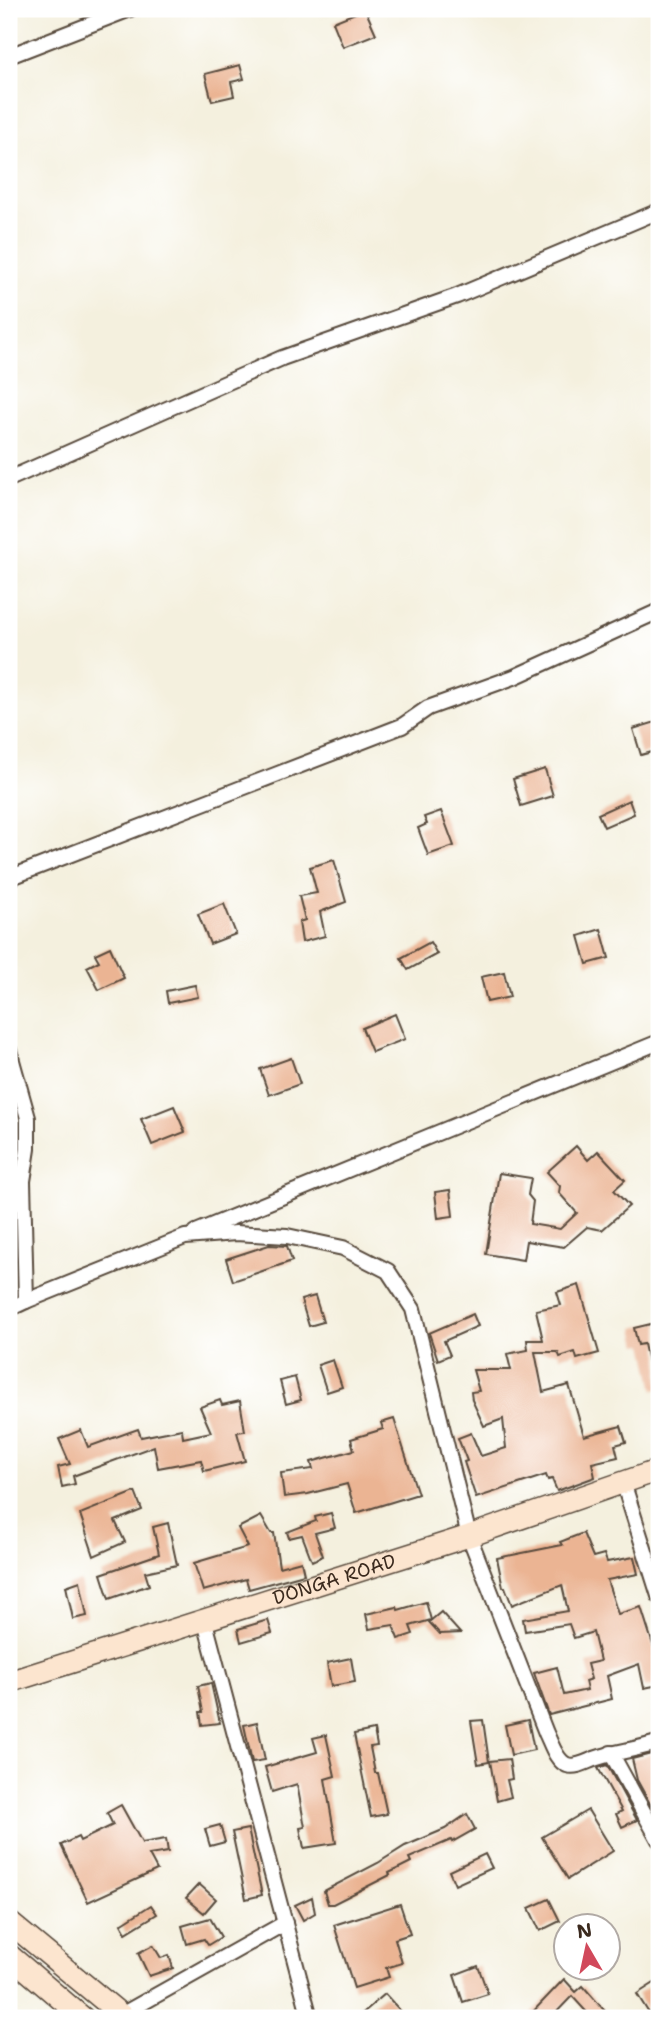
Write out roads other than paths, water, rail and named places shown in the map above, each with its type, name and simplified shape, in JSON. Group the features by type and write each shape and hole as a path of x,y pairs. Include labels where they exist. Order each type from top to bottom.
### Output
{"street":[{"path":"9,56 130,9"},
{"path":"9,479 282,358 457,296 659,211"},
{"path":"9,878 402,726 429,708 514,677 659,611"},
{"path":"9,1309 659,1042"},
{"path":"9,1050 28,1118 29,1149 23,1181 26,1301"},
{"path":"185,1237 236,1233 287,1236 343,1248 388,1271 413,1309 469,1536 558,1758 566,1765 576,1765 611,1753 642,1749 659,1742"},
{"name":"DONGA ROAD","path":"9,1682 469,1536 659,1470"},
{"path":"623,1482 659,1596"},
{"path":"204,1618 310,2018"},
{"path":"611,1753 659,1840"},
{"path":"9,1922 123,2016 285,1923"},
{"path":"9,1955 83,2018"}]}
